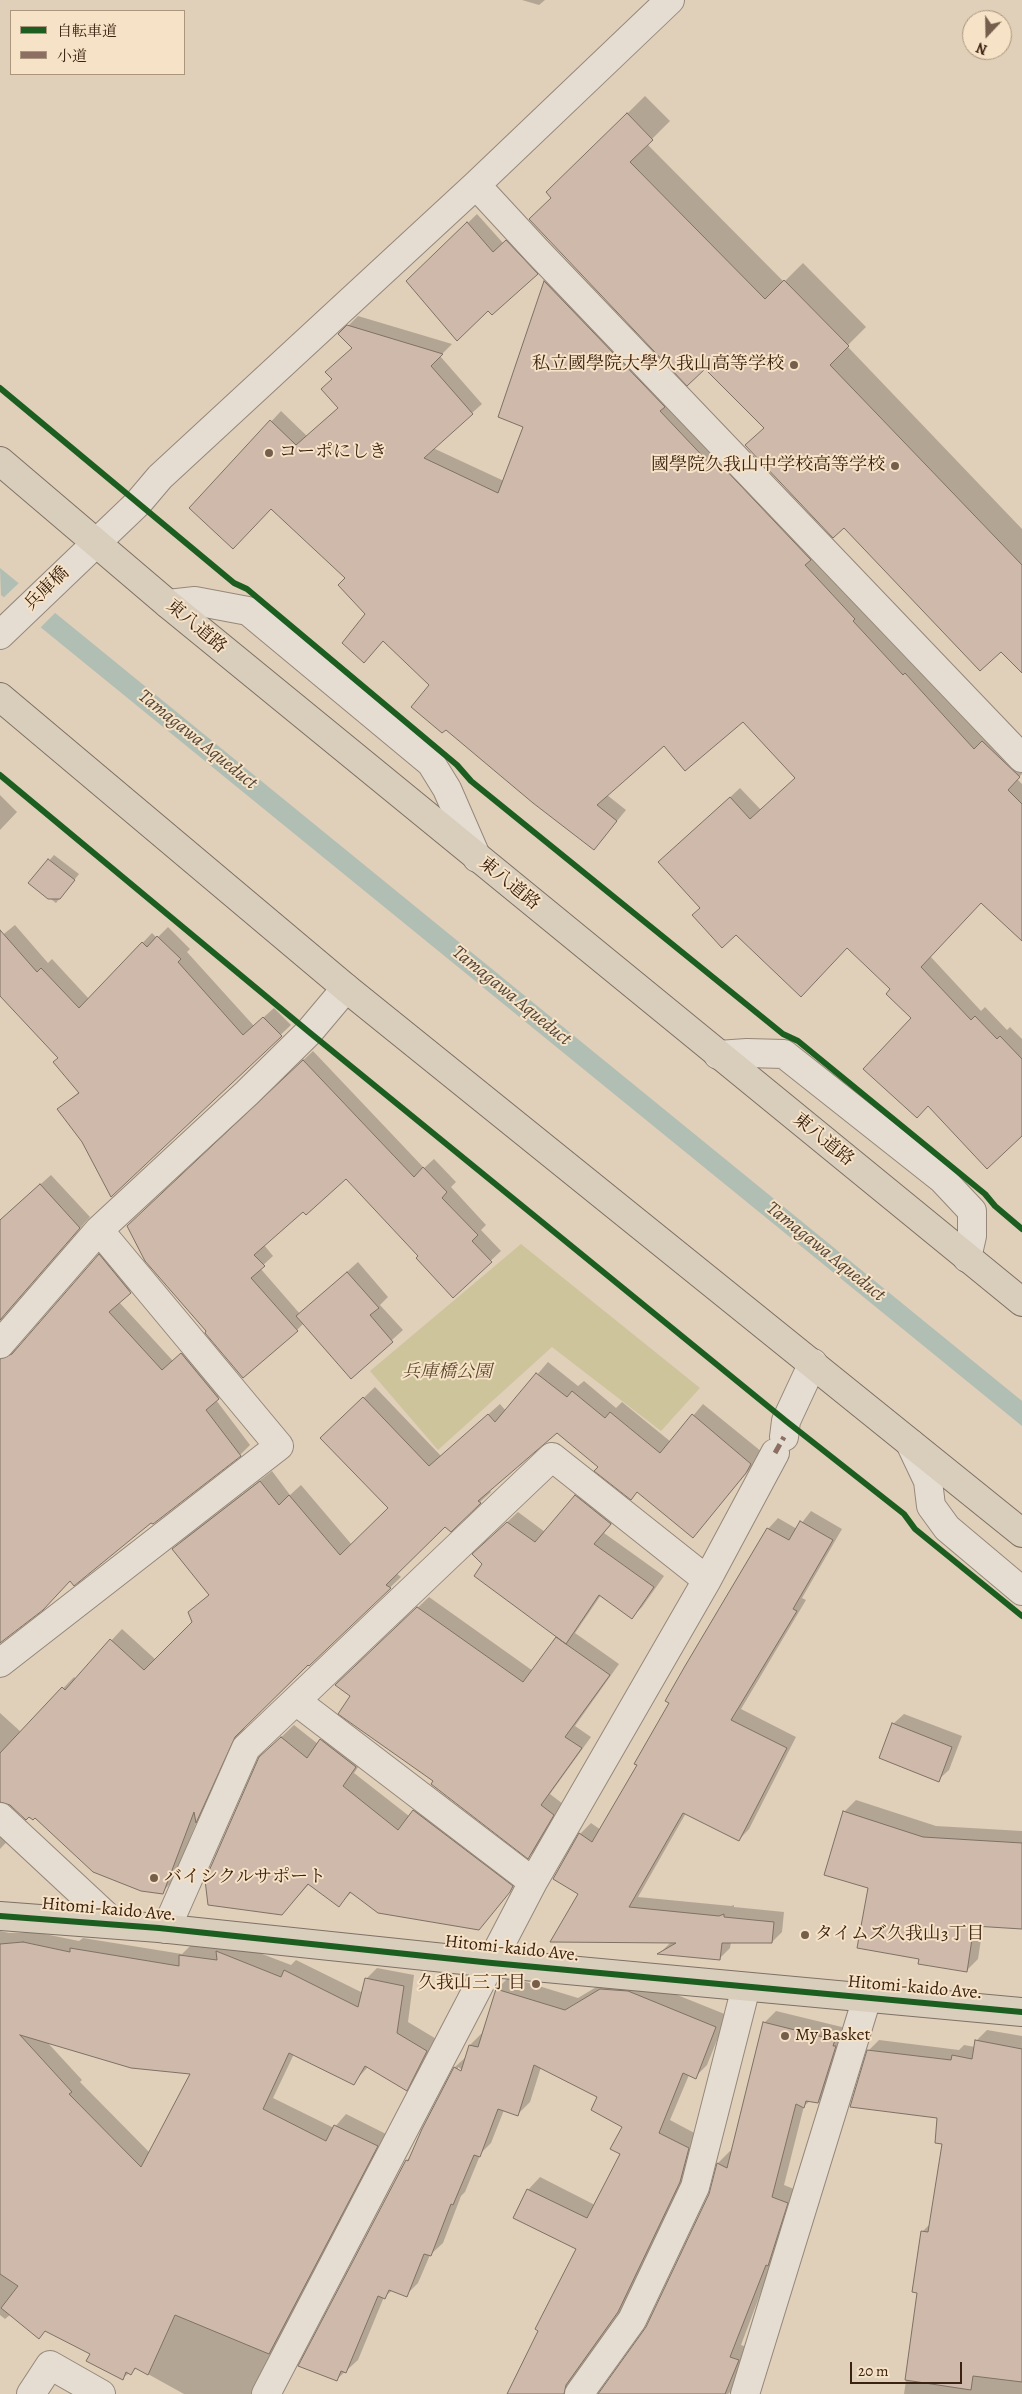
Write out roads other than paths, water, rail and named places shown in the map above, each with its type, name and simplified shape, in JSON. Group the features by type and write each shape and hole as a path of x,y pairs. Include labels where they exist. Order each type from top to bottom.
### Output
{"main road":[{"name":"東八道路","path":"0,461 168,604 1022,1302"},
{"path":"0,697 346,988 1022,1533"},
{"name":"Hitomi-kaido Ave.","path":"0,1916 115,1924 492,1963 1022,2012"}],"street":[{"name":"兵庫橋","path":"0,635 75,562 97,544 160,477 476,184 670,0"},
{"path":"476,184 571,287 1022,758"},
{"path":"168,604 195,601 248,611 430,763 447,789 477,858"},
{"path":"0,1344 99,1230 247,1094 309,1032 346,988"},
{"path":"718,1055 747,1053 784,1054 942,1179 972,1211 972,1236 967,1258"},
{"path":"0,1663 279,1446 99,1230"},
{"path":"266,2394 533,1882 707,1580 779,1445 786,1421 813,1363"},
{"path":"910,1443 928,1482 931,1506 947,1528 1022,1591"},
{"path":"166,1929 246,1748 552,1457 707,1580"},
{"path":"296,1701 533,1882"},
{"path":"0,1817 115,1924"},
{"path":"580,2394 632,2320 695,2187 746,1987"},
{"path":"745,2394 867,1998"},
{"path":"31,2394 50,2365 102,2394"}],"water":[{"name":"Tamagawa Aqueduct","path":"0,568 1022,1401 1022,1426 1,595"}],"place":[{"name":"私立國學院大學久我山高等学校","path":"794,365"},
{"name":"コーポにしき","path":"269,453"},
{"name":"國學院久我山中学校高等学校","path":"895,466"},
{"name":"バイシクルサポート","path":"154,1878"},
{"name":"タイムズ久我山3丁目","path":"805,1935"},
{"name":"久我山三丁目","path":"536,1984"},
{"name":"My Basket","path":"785,2036"}],"park label":[{"name":"兵庫橋公園","path":"447,1373"}]}
